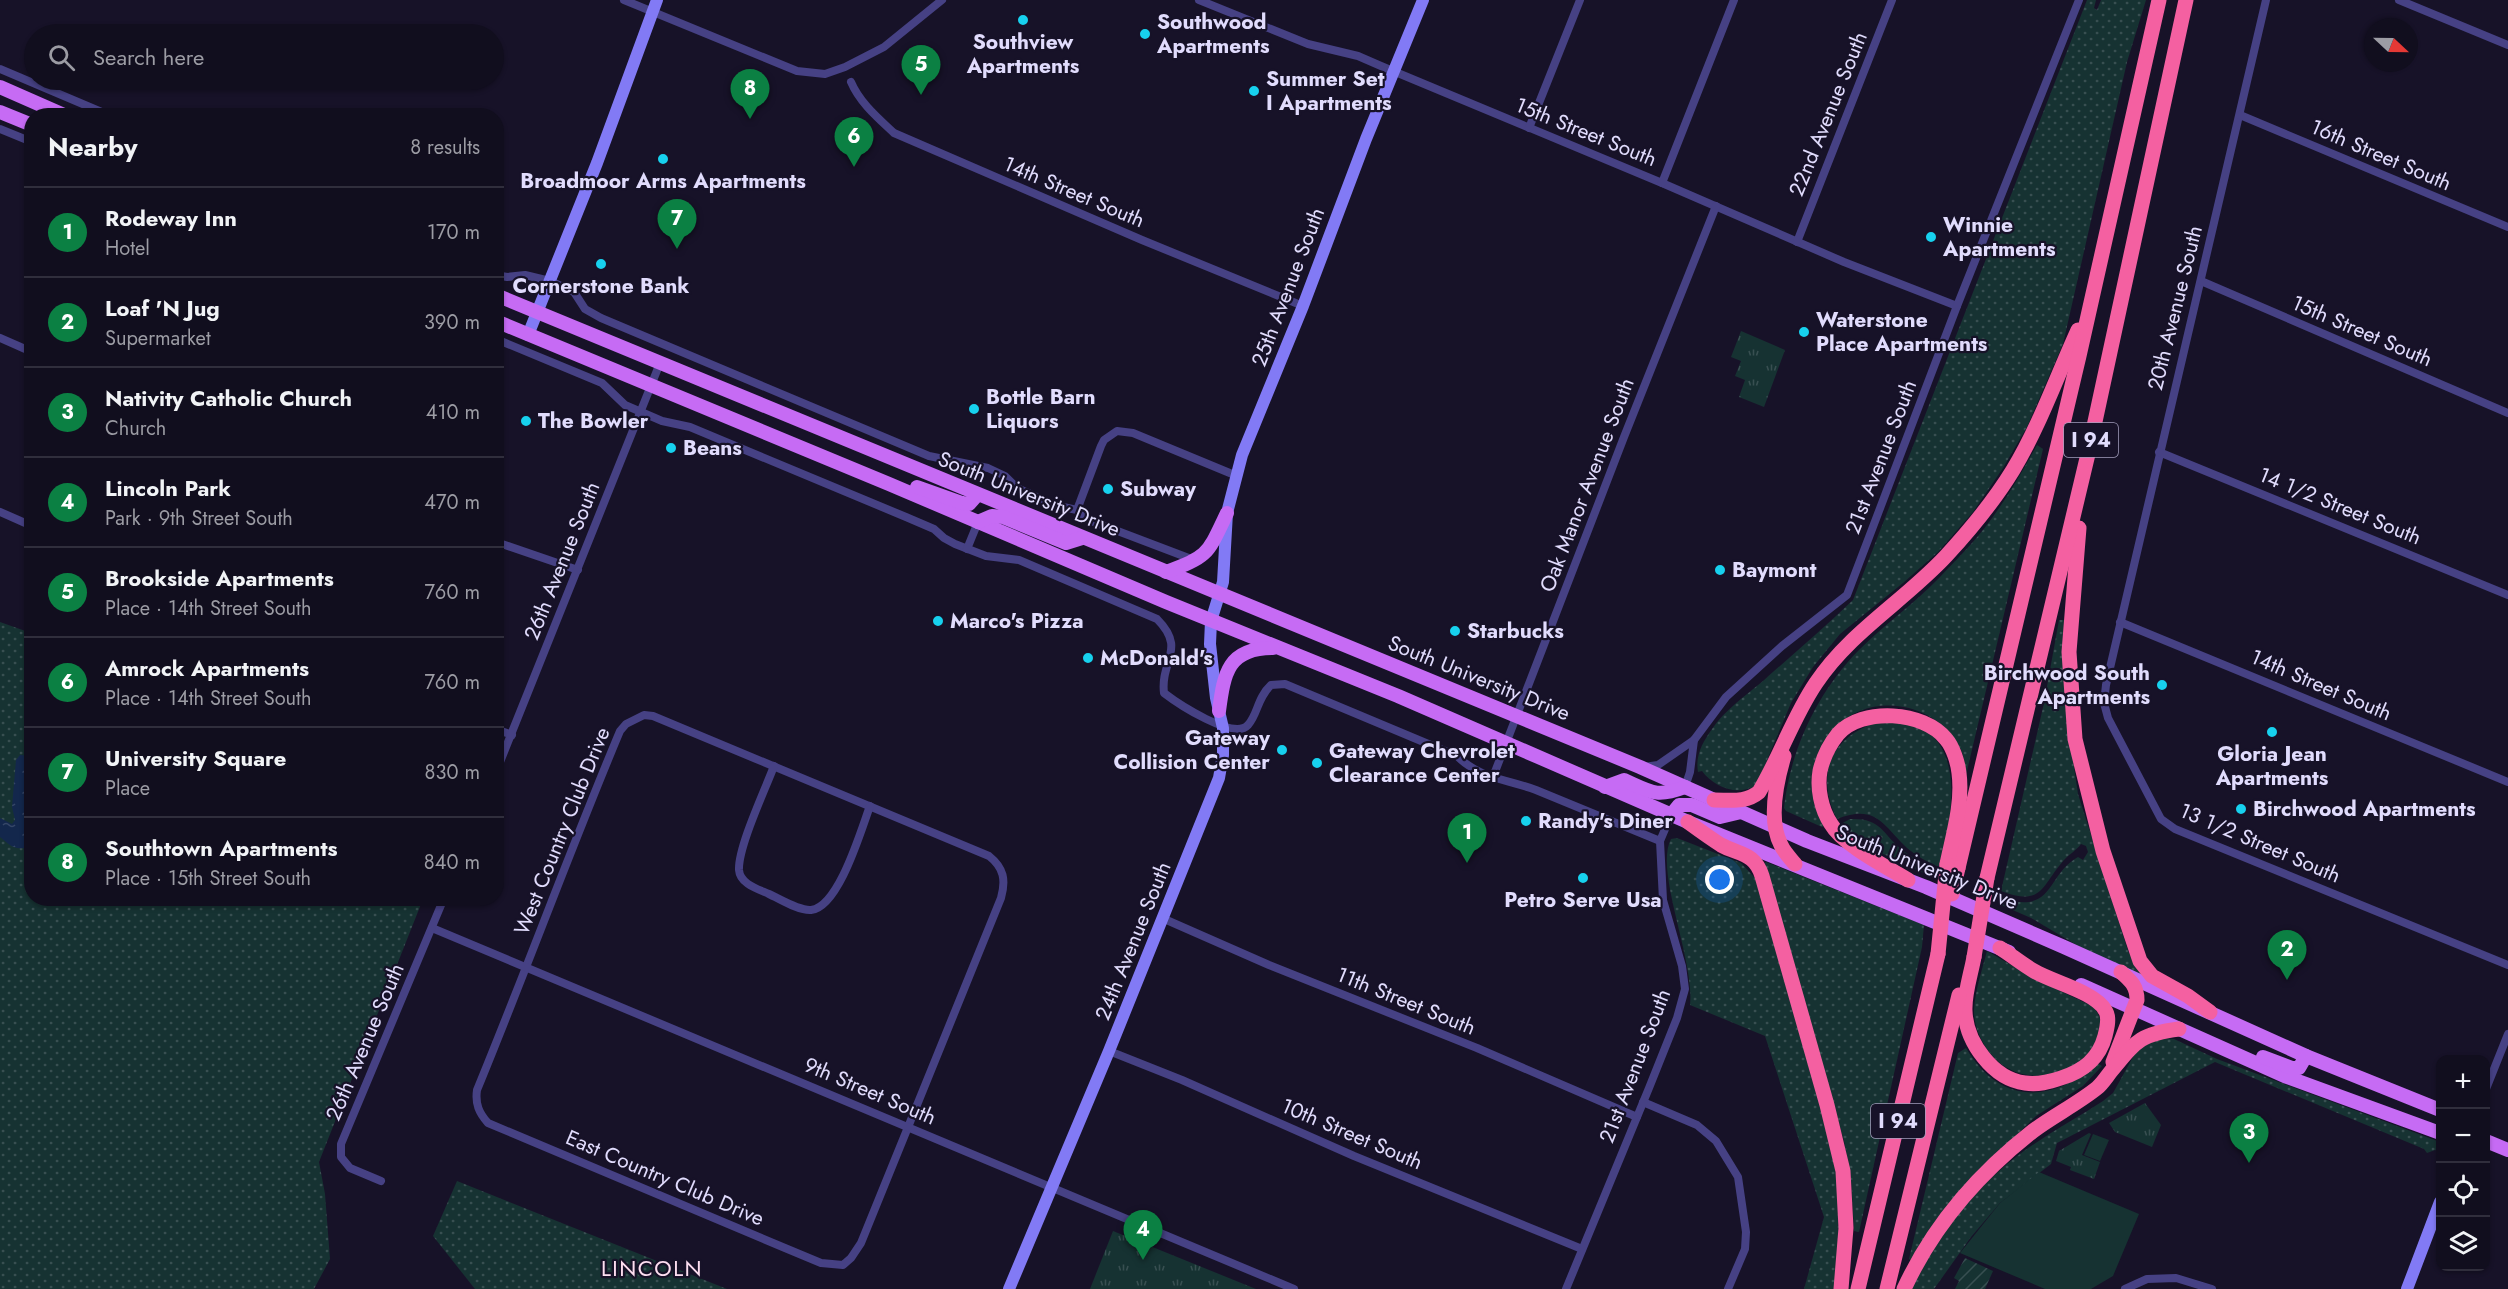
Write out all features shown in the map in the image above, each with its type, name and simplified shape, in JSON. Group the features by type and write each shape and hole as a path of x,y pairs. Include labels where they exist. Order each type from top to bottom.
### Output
{"highway":[{"name":"I 94","path":"1858,1289 1938,954 1953,866 2090,303 2159,0"},
{"name":"I 94","path":"1887,1289 1971,956 1987,878 2088,454 2186,0"},
{"path":"1714,800 1743,800 1752,798 1759,792 1797,716 1816,683 1837,656 1867,626 1898,602 1944,558 1991,502 2028,443 2090,303"},
{"path":"2088,454 2069,652 2075,739 2103,851 2140,961 2152,976 2188,996 2210,1012"},
{"path":"1908,880 1856,848 1831,826 1822,806 1819,780 1824,757 1839,733 1873,716 1894,715 1913,719 1932,728 1946,739 1959,772 1960,792 1953,866"},
{"path":"1795,864 1781,845 1774,826 1780,771 1797,716"},
{"path":"1689,822 1721,844 1748,856 1758,864 1762,876 1827,1104 1842,1171 1846,1228 1841,1289"},
{"path":"1971,956 1965,1010 1970,1038 1988,1062 2005,1076 2024,1083 2042,1084 2090,1065 2103,1045 2108,1025 2107,1012 2100,1002 2035,972 2000,948"},
{"path":"2109,1073 2134,1009 2137,991 2132,982 2121,972"},
{"path":"1904,1289 1918,1258 1950,1211 1987,1171 2032,1132 2098,1087 2132,1045 2152,1033 2178,1029"}],"main road":[{"path":"0,87 48,108"},
{"path":"0,112 24,122"},
{"name":"South University Drive","path":"504,298 1640,767 2121,972 2306,1056 2438,1109"},
{"name":"South University Drive","path":"504,324 889,484 1211,621 1398,696 1671,815 2000,948 2287,1077 2436,1132"},
{"path":"889,484 908,483 969,504 977,495"},
{"path":"1166,572 1196,561 1205,555 1227,513"},
{"path":"978,522 992,516 1003,517 1066,543 1082,538"},
{"path":"1220,711 1222,685 1228,669 1237,657 1256,648 1278,648"},
{"path":"1605,787 1624,780 1656,794 1670,793 1685,787"},
{"path":"1671,815 1679,805 1692,805 1720,817 1741,812"},
{"path":"2178,1029 2292,1068 2299,1068 2306,1056"},
{"path":"2490,1143 2508,1150"}],"street":[{"path":"624,0 655,6 797,71 825,74 884,47 942,0"},
{"name":"15th Street South","path":"1199,0 1308,44 1358,56 1797,242 1957,306"},
{"name":"25th Avenue South","path":"1219,595 1223,582 1227,513 1242,455 1423,0"},
{"path":"1529,128 1580,0"},
{"path":"1662,183 1734,0"},
{"name":"22nd Avenue South","path":"1797,242 1892,0"},
{"name":"21st Avenue South","path":"1640,767 1658,765 1694,740 1726,698 1782,646 1847,595 1957,306 2079,0"},
{"path":"2399,0 2508,45"},
{"name":"20th Avenue South","path":"2120,622 2266,1"},
{"path":"528,335 597,163 655,6"},
{"path":"0,69 24,79"},
{"name":"14th Street South","path":"851,82 856,94 894,133 1142,240 1303,306"},
{"path":"50,90 92,108"},
{"name":"16th Street South","path":"2240,115 2508,227"},
{"path":"0,129 24,139"},
{"name":"Oak Manor Avenue South","path":"1493,777 1716,206"},
{"path":"504,276 525,274 550,281 574,292 585,309 620,327 929,456 988,468 1005,476 1017,488 1054,506 1077,510 1086,519 1196,561"},
{"name":"15th Street South","path":"2201,281 2508,413"},
{"path":"0,338 24,348"},
{"path":"504,342 602,383 612,390 625,405 662,421 693,428 906,517 967,549 986,556 1019,560 1157,619 1171,638 1173,650 1162,681 1164,693 1223,728 1240,730 1248,725 1263,692 1271,685 1285,684 1457,756 1469,768 1533,789 1660,841"},
{"name":"26th Avenue South","path":"504,754 660,363"},
{"path":"1077,510 1104,440 1117,431 1147,439 1237,476"},
{"name":"14 1/2 Street South","path":"2159,452 2508,595"},
{"path":"0,512 24,522"},
{"path":"967,549 978,522"},
{"path":"504,545 578,570"},
{"name":"24th Avenue South","path":"1009,1289 1109,1051 1219,778 1223,755 1223,728 1210,644 1211,621 1219,595"},
{"name":"14th Street South","path":"2120,622 2508,782"},
{"name":"13 1/2 Street South","path":"2120,622 2104,703 2108,718 2161,819 2175,829 2508,965"},
{"name":"West Country Club Drive","path":"527,968 596,789 620,731 626,724 644,715 653,716 774,766 989,856 999,864 1003,874 1004,886 1001,898 909,1127"},
{"path":"504,732 512,735"},
{"path":"1685,787 1690,772 1694,740"},
{"path":"774,766 740,857 739,873 748,885 808,911 821,908 834,892 854,850 870,806"},
{"name":"21st Avenue South","path":"1566,1289 1677,1018 1685,989 1682,966 1663,900 1659,854 1660,841 1671,815"},
{"name":"26th Avenue South","path":"381,1181 350,1168 341,1157 341,1144 441,906"},
{"name":"11th Street South","path":"1162,918 1269,965 1477,1048 1637,1117"},
{"name":"9th Street South","path":"432,928 1294,1289"},
{"name":"East Country Club Drive","path":"527,968 477,1090 476,1101 480,1113 488,1123 785,1248 831,1265 843,1265 851,1258 861,1243 909,1127"},
{"path":"2490,1079 2508,1035"},
{"name":"10th Street South","path":"1109,1051 1182,1080 1354,1156 1582,1249"},
{"path":"1643,1102 1697,1125 1716,1142 1738,1177 1746,1232 1745,1249 1728,1289"},
{"path":"2407,1289 2436,1213"},
{"path":"2125,1289 2147,1279 2176,1278 2212,1289"}],"green space":[{"path":"2087,0 2096,0 2094,8 2097,10 2101,0 2146,0 2127,62 2063,344 2027,427 1973,512 1938,552 1840,634 1813,667 1791,703 1757,784 1752,790 1723,787 1711,781 1702,771 1698,772 1699,754 1712,729 1729,709 1853,600"},
{"path":"1741,331 1785,350 1764,407 1739,397 1745,380 1735,376 1741,361 1731,357"},
{"path":"2037,445 2043,449 1966,775 1963,755 1958,744 1947,730 1933,719 1900,706 1865,709 1849,716 1832,731 1814,779 1813,795 1816,811 1826,826 1822,827 1786,811 1784,808 1792,765 1808,723 1831,684 1859,650 1930,587 1977,537 2008,495"},
{"path":"2059,620 2064,620 2068,727 2078,794 2128,951 2144,977 2090,953 2031,918 1999,904 2001,898 2018,902 2040,898 2067,865 2078,857 2083,860 2088,852 2086,846 2081,844 2064,860 2040,891 2033,895 2025,897 2001,891 2044,703"},
{"path":"0,622 24,631 24,906 420,906 319,1162 325,1194 330,1259 314,1289 0,1289"},
{"path":"1881,721 1918,726 1933,737 1944,752 1949,770 1951,810 1939,867 1907,848 1884,824 1870,815 1850,815 1837,819 1830,802 1827,786 1828,771 1839,746 1864,727"},
{"path":"1850,819 1868,821 1880,827 1905,852 1938,870 1936,879 1858,842 1839,825"},
{"path":"1677,838 1741,863 1756,879 1816,1080 1838,1173 1841,1226 1836,1289 1804,1289 1824,1217 1765,1036 1690,1005 1687,965 1668,872 1667,853 1671,839"},
{"path":"1766,862 1924,925 1922,947 1859,1232 1854,1231 1851,1178 1844,1141 1764,864"},
{"path":"1987,951 2037,980 2092,1006 2101,1021 2099,1038 2089,1053 2073,1066 2053,1074 2031,1075 2009,1069 1990,1053 1978,1033 1974,1010 1977,988"},
{"path":"2154,1037 2174,1039 2217,1059 2436,1141 2436,1150 2427,1153 2424,1149 2215,1062 2057,1143 2051,1164 2000,1203 1971,1237 1934,1289 1911,1289 1950,1226 1986,1183 2024,1151 2113,1093 2138,1048"},
{"path":"1966,1048 1979,1066 1994,1080 2010,1088 2027,1092 2044,1091 2062,1086 2080,1077 2097,1063 2102,1066 2083,1086 2036,1116 1980,1171 1912,1261 1909,1259 1958,1053"},
{"path":"2145,1103 2161,1125 2152,1147 2115,1132 2109,1123"},
{"path":"2089,1133 2091,1134 2082,1155 2100,1162 2094,1179 2070,1170 2071,1167 2056,1161 2059,1151"},
{"path":"2093,1134 2109,1140 2100,1161 2084,1155"},
{"path":"2039,1172 2139,1214 2113,1276 2091,1289 2045,1289 1960,1253 2000,1203"},
{"path":"457,1181 727,1289 475,1289 433,1236"},
{"path":"1113,1231 1256,1289 1090,1289"},
{"path":"1965,1258 1993,1271 1985,1289 1955,1289 1959,1281 1954,1278"}],"water":[{"path":"20,755 24,755 24,848 11,846 0,837 0,818 12,824 15,820 12,807 16,760"}],"place":[{"name":"Southview Apartments","path":"1023,20"},
{"name":"Southwood Apartments","path":"1145,34"},
{"name":"Summer Set I Apartments","path":"1254,91"},
{"name":"Brookside Apartments","path":"921,95"},
{"name":"Southtown Apartments","path":"750,119"},
{"name":"Broadmoor Arms Apartments","path":"663,159"},
{"name":"Amrock Apartments","path":"854,167"},
{"name":"Winnie Apartments","path":"1931,237"},
{"name":"University Square","path":"677,249"},
{"name":"Cornerstone Bank","path":"601,264"},
{"name":"Waterstone Place Apartments","path":"1804,332"},
{"name":"Bottle Barn Liquors","path":"974,409"},
{"name":"The Bowler","path":"526,421"},
{"name":"Beans","path":"671,448"},
{"name":"Subway","path":"1108,489"},
{"name":"Baymont","path":"1720,570"},
{"name":"Marco's Pizza","path":"938,621"},
{"name":"Starbucks","path":"1455,631"},
{"name":"McDonald's","path":"1088,658"},
{"name":"Birchwood South Apartments","path":"2162,685"},
{"name":"Gloria Jean Apartments","path":"2272,732"},
{"name":"Gateway Collision Center","path":"1282,750"},
{"name":"Gateway Chevrolet Clearance Center","path":"1317,763"},
{"name":"Birchwood Apartments","path":"2241,809"},
{"name":"Randy's Diner","path":"1526,821"},
{"name":"Rodeway Inn","path":"1467,863"},
{"name":"Petro Serve Usa","path":"1583,878"},
{"name":"Loaf 'N Jug","path":"2287,980"},
{"name":"Nativity Catholic Church","path":"2249,1163"},
{"name":"Lincoln Park","path":"1143,1260"}],"district":[{"name":"LINCOLN","path":"652,1268"}]}
